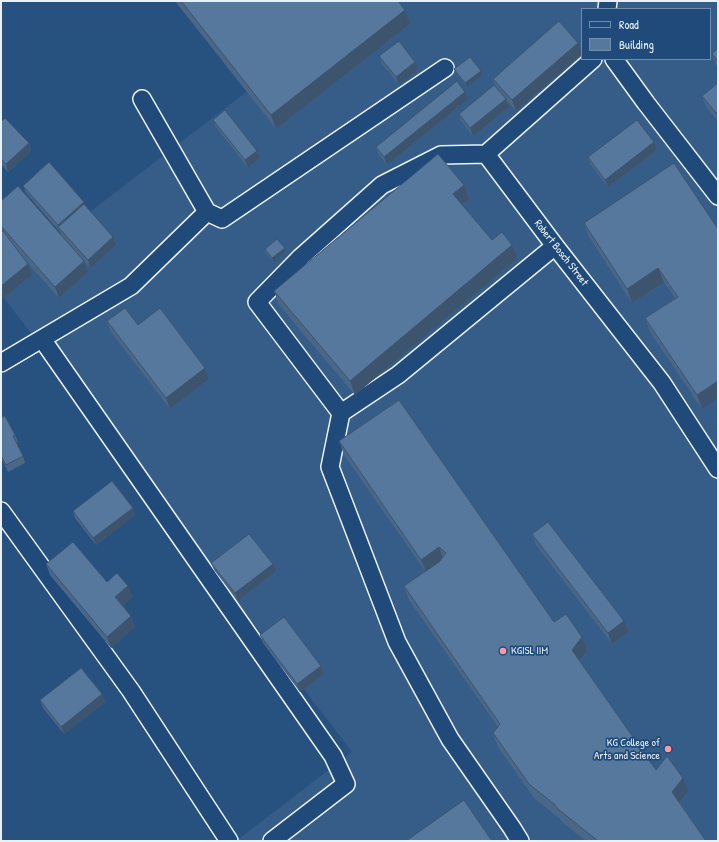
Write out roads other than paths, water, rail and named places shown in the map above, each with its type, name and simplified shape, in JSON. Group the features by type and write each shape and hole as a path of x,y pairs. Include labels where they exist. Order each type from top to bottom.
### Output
{"street":[{"path":"341,413 257,302 301,257 382,185 441,155 486,154 592,60"},
{"path":"615,60 718,196"},
{"path":"142,99 207,212 222,219 445,68"},
{"name":"Robert Bosch Street","path":"486,154 555,246 662,383 718,469"},
{"path":"1,363 131,286 207,212"},
{"path":"520,841 450,739 397,642 330,467 341,413 398,375 555,246"},
{"path":"42,339 333,756 346,784 272,841"},
{"path":"1,511 131,691 229,841"}],"place":[{"name":"KGISL IIM","path":"503,651"},
{"name":"KG College of Arts and Science","path":"668,749"}]}
